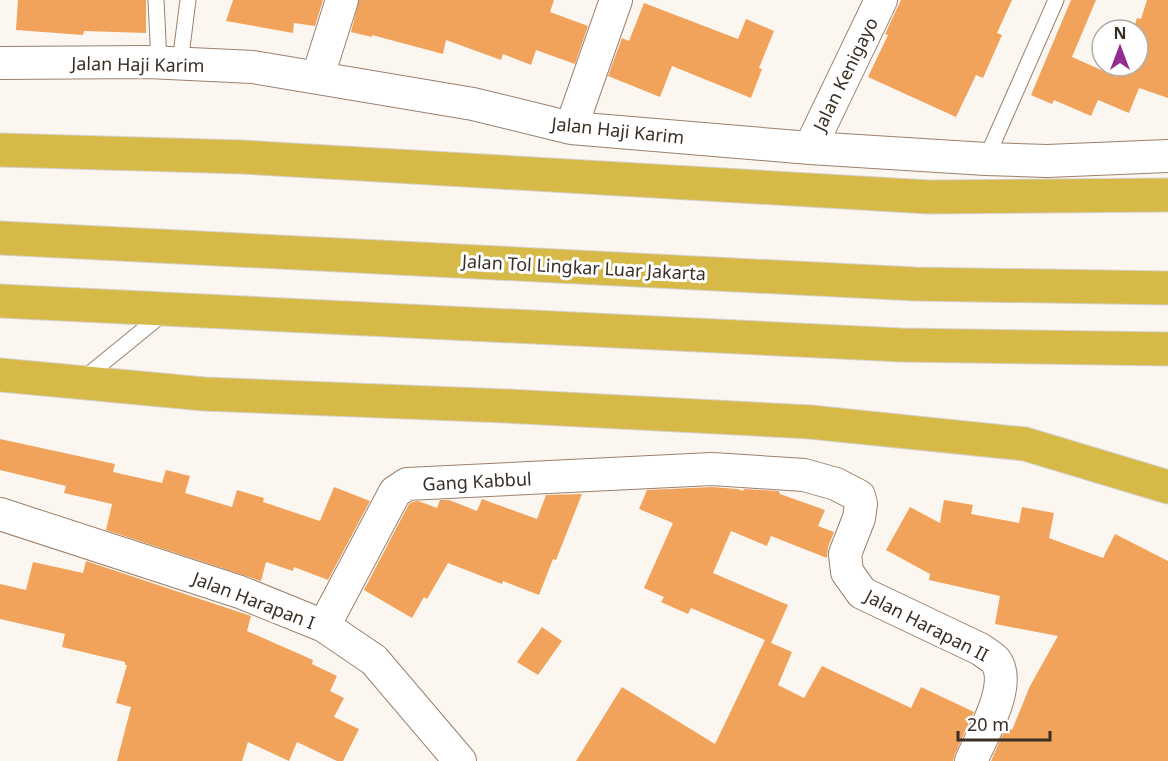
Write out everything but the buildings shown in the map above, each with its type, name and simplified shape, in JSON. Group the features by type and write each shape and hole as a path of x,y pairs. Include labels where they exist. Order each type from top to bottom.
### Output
{"highway":[{"path":"0,150 242,158 929,197 1168,195"},
{"name":"Jalan Tol Lingkar Luar Jakarta","path":"0,238 915,284 1168,288"},
{"path":"0,301 901,345 1168,349"},
{"path":"0,375 204,394 506,406 810,422 1026,444 1168,487"}],"street":[{"path":"318,76 342,0"},
{"path":"571,128 616,0"},
{"name":"Jalan Kenigayo","path":"810,148 880,0"},
{"name":"Jalan Haji Karim","path":"0,63 169,63 253,67 318,76 472,104 571,128 810,148 986,159 1047,160 1168,156"},
{"name":"Gang Kabbul","path":"324,627 395,492 407,484 712,469"},
{"name":"Jalan Harapan II","path":"712,469 804,475 836,484 859,495 861,504 859,518 845,554 847,572 862,593 980,649 995,661 1001,679 1000,693 971,761"},
{"name":"Jalan Harapan I","path":"0,514 240,592 324,627 374,660 460,761"}],"lane":[{"path":"156,0 169,63"},
{"path":"169,63 188,0"},
{"path":"986,159 1056,0"},
{"path":"79,382 169,309"}]}
